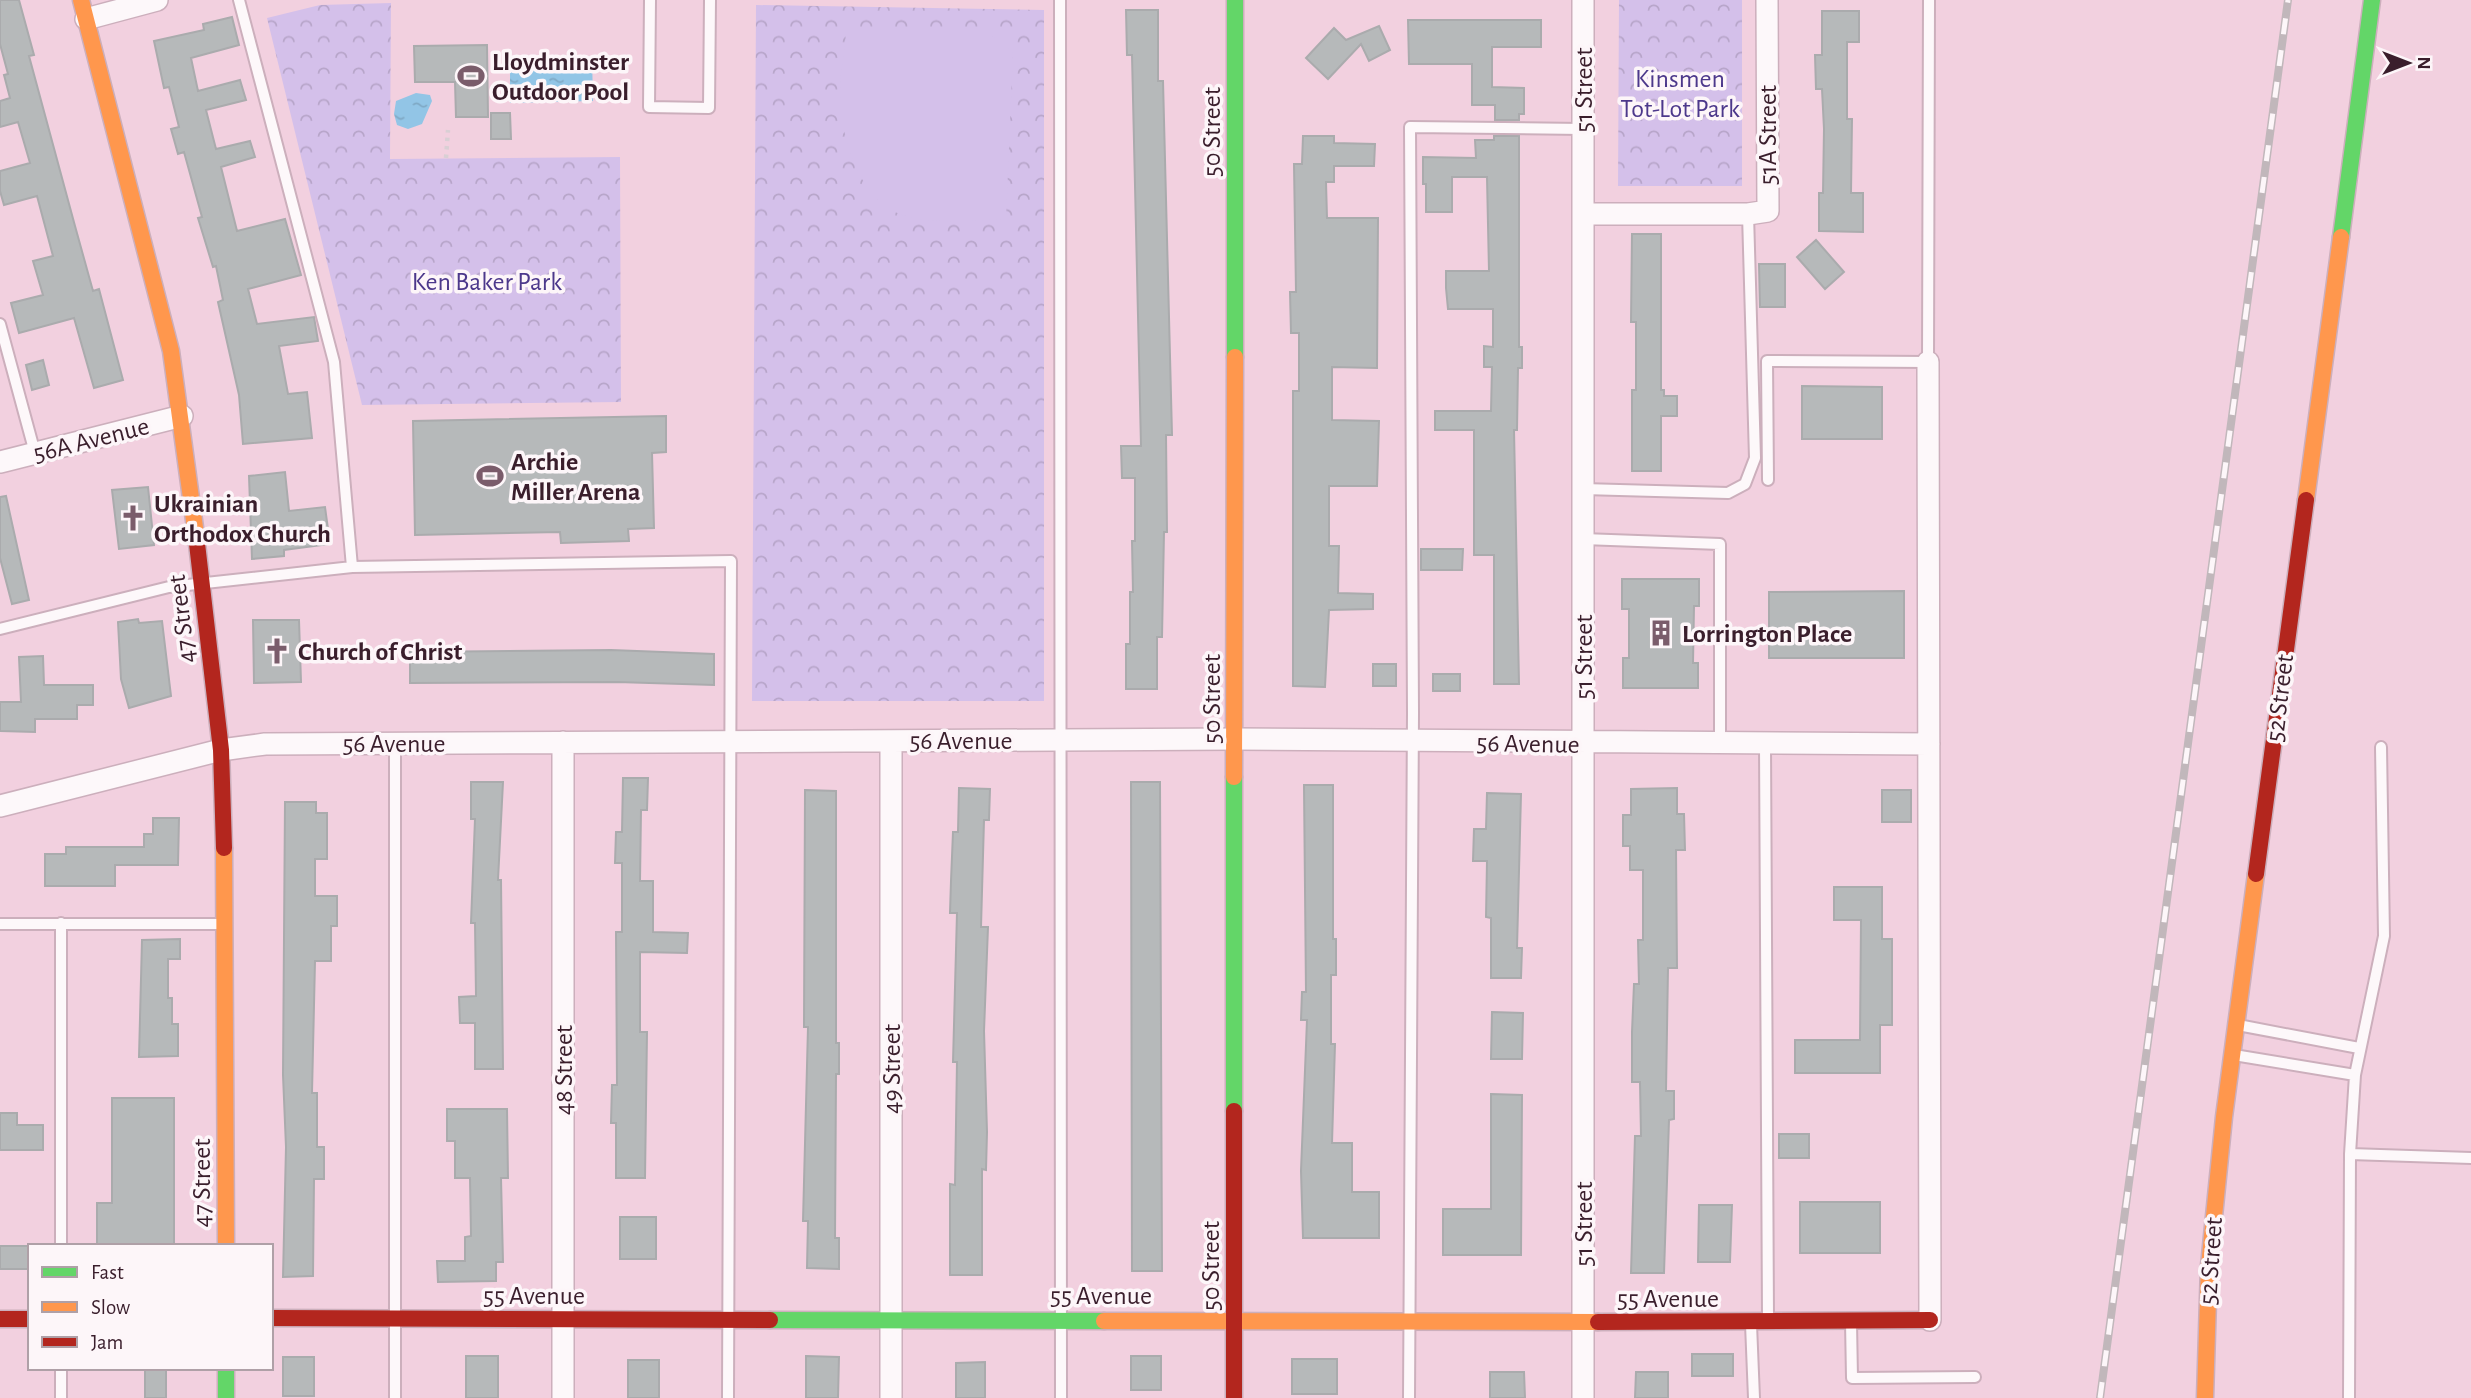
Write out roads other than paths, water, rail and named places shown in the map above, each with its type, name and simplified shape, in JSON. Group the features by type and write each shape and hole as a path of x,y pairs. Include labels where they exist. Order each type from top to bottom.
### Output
{"street":[{"path":"83,9 157,0"},
{"name":"50 Street","path":"1234,1398 1235,0"},
{"name":"51 Street","path":"1583,0 1583,1398"},
{"name":"51A Street","path":"1583,214 1748,214 1768,211 1767,0"},
{"name":"52 Street","path":"2204,1398 2209,1266 2232,1054 2372,0"},
{"name":"47 Street","path":"83,9 171,351 182,416 222,750 226,924 226,1244"},
{"path":"1928,362 1930,1320"},
{"name":"56A Avenue","path":"0,462 182,416"},
{"name":"56 Avenue","path":"0,806 222,750 265,744 1236,739 1929,744"},
{"name":"49 Street","path":"891,741 891,1398"},
{"name":"48 Street","path":"563,742 563,1398"},
{"name":"55 Avenue","path":"273,1318 1583,1322 1930,1320"},
{"path":"0,1320 28,1319"},
{"path":"226,1370 226,1398"}],"lane":[{"path":"239,0 334,362 352,567"},
{"path":"650,0 649,107 709,108 710,0"},
{"path":"1060,0 1061,1398"},
{"path":"1768,480 1767,361 1928,362 1929,0"},
{"path":"1409,1398 1413,741 1410,127 1583,129"},
{"path":"1583,489 1728,493 1745,484 1755,458 1748,214"},
{"path":"0,324 35,453"},
{"path":"1583,539 1720,544 1720,744"},
{"path":"0,629 170,587 352,567 731,561 728,1398"},
{"path":"394,743 395,1398"},
{"path":"1765,744 1768,1322"},
{"path":"2349,1398 2350,1154 2355,1075 2384,936 2381,747"},
{"path":"61,923 61,1244"},
{"path":"0,924 226,924"},
{"path":"2236,1025 2360,1048"},
{"path":"2232,1054 2355,1075"},
{"path":"2350,1154 2471,1157"},
{"path":"1851,1321 1852,1378 1975,1377"},
{"path":"1751,1322 1754,1398"},
{"path":"61,1370 61,1398"}],"water":[{"path":"592,56 593,101 510,103 510,58"},
{"path":"416,93 430,95 432,101 422,124 408,129 397,125 394,114 396,101"}],"railway":[{"path":"2100,1398 2288,0"}],"place":[{"name":"Lloydminster Outdoor Pool","path":"471,76"},
{"name":"Archie Miller Arena","path":"490,476"},
{"name":"Ukrainian Orthodox Church","path":"133,518"},
{"name":"Lorrington Place","path":"1661,633"},
{"name":"Church of Christ","path":"277,651"}],"park label":[{"name":"Kinsmen Tot-Lot Park","path":"1680,93"},
{"name":"Ken Baker Park","path":"487,281"}]}
